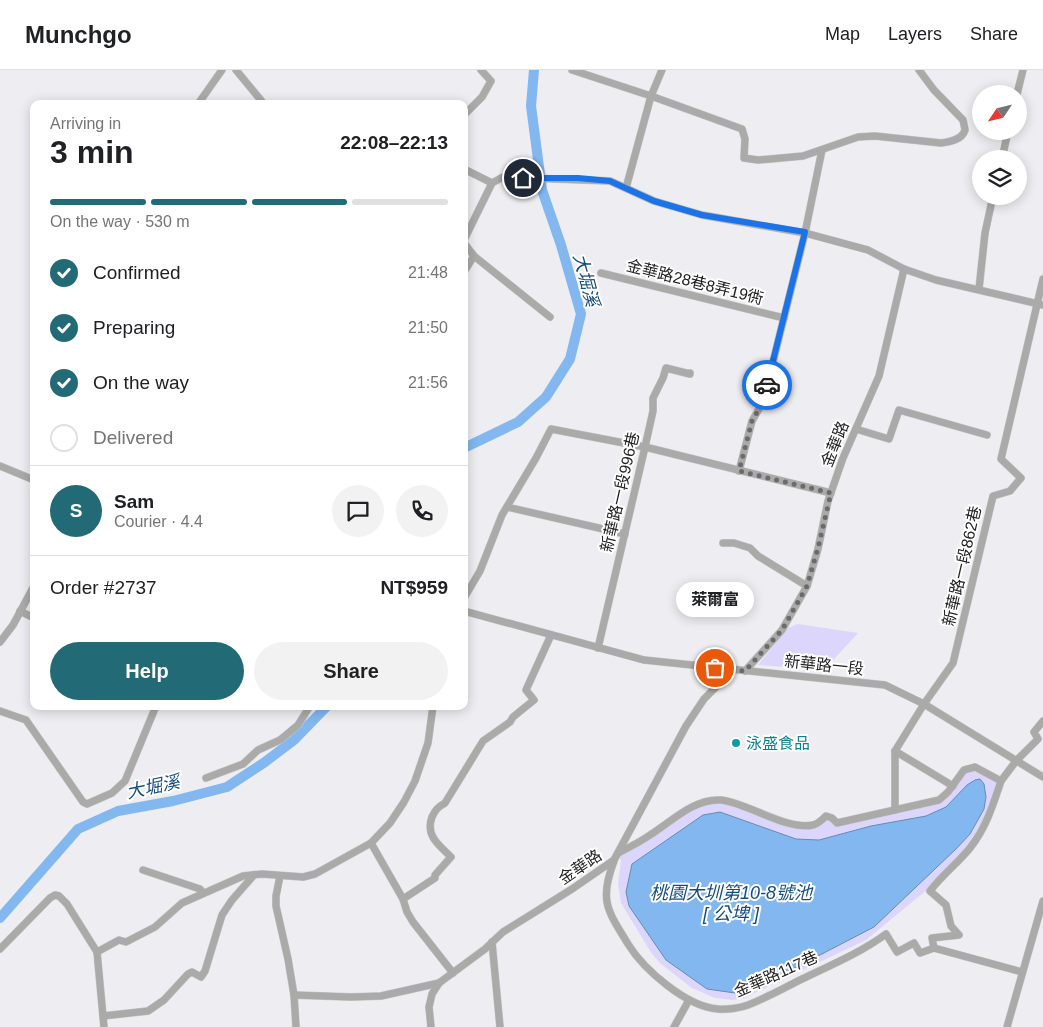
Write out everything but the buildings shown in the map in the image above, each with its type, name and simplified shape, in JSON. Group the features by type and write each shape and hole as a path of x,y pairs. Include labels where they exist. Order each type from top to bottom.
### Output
{"street":[{"path":"201,100 222,70"},
{"path":"236,70 261,100"},
{"path":"468,111 482,97 491,81 481,70"},
{"path":"572,70 742,129 745,139 743,154 747,160 803,156 858,137 875,136 941,143 961,136 965,130 963,120 938,95 919,70"},
{"path":"626,188 651,96 662,70"},
{"path":"1019,85 1023,70"},
{"path":"739,471 752,421 763,402 805,232 822,150"},
{"path":"468,171 492,183"},
{"path":"468,234 492,183 503,177 610,181 654,201 702,215 805,232 868,250 904,269 936,280 1040,304 1043,279"},
{"path":"979,289 985,233 991,205"},
{"path":"468,248 474,256 550,317"},
{"path":"468,266 474,256"},
{"name":"金華路","path":"745,671 782,630 807,586 842,458 879,376 904,269"},
{"name":"金華路28巷8弄19衖","path":"600,273 784,318"},
{"name":"新華路一段862巷","path":"924,704 953,663 993,496 1010,491 1021,478 1001,459 1040,304"},
{"name":"新華路一段996巷","path":"598,648 653,411 653,398 666,368 690,373"},
{"path":"856,429 889,439 899,410 987,435"},
{"path":"468,591 480,571 502,515 551,429 645,447 831,493"},
{"path":"0,466 30,478"},
{"path":"507,507 624,534"},
{"path":"723,543 734,542 750,548 758,556 807,586"},
{"path":"0,642 13,626 30,593"},
{"path":"20,611 30,616"},
{"name":"新華路一段","path":"468,612 644,660 885,685 924,704 1043,777"},
{"path":"403,899 435,878 434,875 439,868 451,857 439,847 430,833 430,822 436,809 445,803 483,741 510,722 513,717 534,700 526,690 551,635"},
{"name":"金華路","path":"439,983 504,932 614,860 686,726 704,699 733,670"},
{"path":"895,810 896,751 924,704"},
{"path":"0,711 26,720 83,802 87,804 112,793 124,781 154,710"},
{"path":"206,778 243,764 258,750 280,740 298,725 307,710"},
{"path":"96,952 119,940 126,942 155,927 182,903 243,876 262,874 303,877 315,874 371,843 390,823 415,781 428,743 432,710"},
{"path":"1022,972 934,948 932,938 959,935 951,926 946,905 930,891 979,837 987,821 1001,781 1016,761 1038,739 1034,732 1043,721"},
{"path":"896,751 953,786"},
{"path":"620,852 648,837 687,810 710,800 722,800 791,824 804,826 813,825 826,816 837,822 939,800 953,786 964,770 975,767 1001,781"},
{"path":"371,843 403,899 407,912 413,922 453,973"},
{"name":"金華路117巷","path":"614,860 607,879 605,899 612,918 636,957 659,979 689,1000 718,1010 746,1006 871,945 886,934 897,952 914,944 920,954 934,948"},
{"path":"143,870 200,889 203,893"},
{"path":"103,1016 148,1011 164,1000 188,974 192,972 201,976 206,971 222,916 232,900 254,875"},
{"path":"280,876 276,906 294,995 296,1027"},
{"path":"0,949 50,898 55,895 59,896 67,904 96,952 104,1027"},
{"path":"1007,1027 1043,901"},
{"path":"492,942 500,1027"},
{"path":"294,995 381,996 439,983"},
{"path":"431,1027 429,1006 432,994 439,983"},
{"path":"674,1027 689,1000"}],"shaded area":[{"path":"798,624 858,633 824,670 758,665 788,628"},
{"name":"桃園大圳第10-8號池 [ 公埤 ]","path":"970,769 1001,780 978,837 934,884 866,940 744,998 733,1000 715,998 692,988 661,964 652,954 621,903 618,884 621,860 617,857 701,803 722,801 804,826 826,817 837,823 939,800"}],"water":[{"name":"桃園大圳第10-8號池 [ 公埤 ]","path":"980,779 984,784 986,797 984,809 970,834 874,927 789,971 735,993 707,989 666,960 629,906 626,892 632,864 703,815 720,812 796,839 819,840 871,826 926,816 946,807 967,785"}],"waterway":[{"name":"大堀溪","path":"468,446 518,422 546,397 570,359 581,314 561,245 542,190 531,106 534,70"},
{"name":"大堀溪","path":"0,918 78,829 118,811 173,801 227,787 294,740 323,710"}],"way so far":[{"path":"715,668 745,671 782,630 807,586 831,493 739,471 752,421 763,402 767,385"}],"place":[{"name":"萊爾富","path":"715,668"},
{"name":"泳盛食品","path":"736,743"}],"route":[{"path":"523,178 578,178 610,181 654,201 702,215 805,232 767,385"}]}
